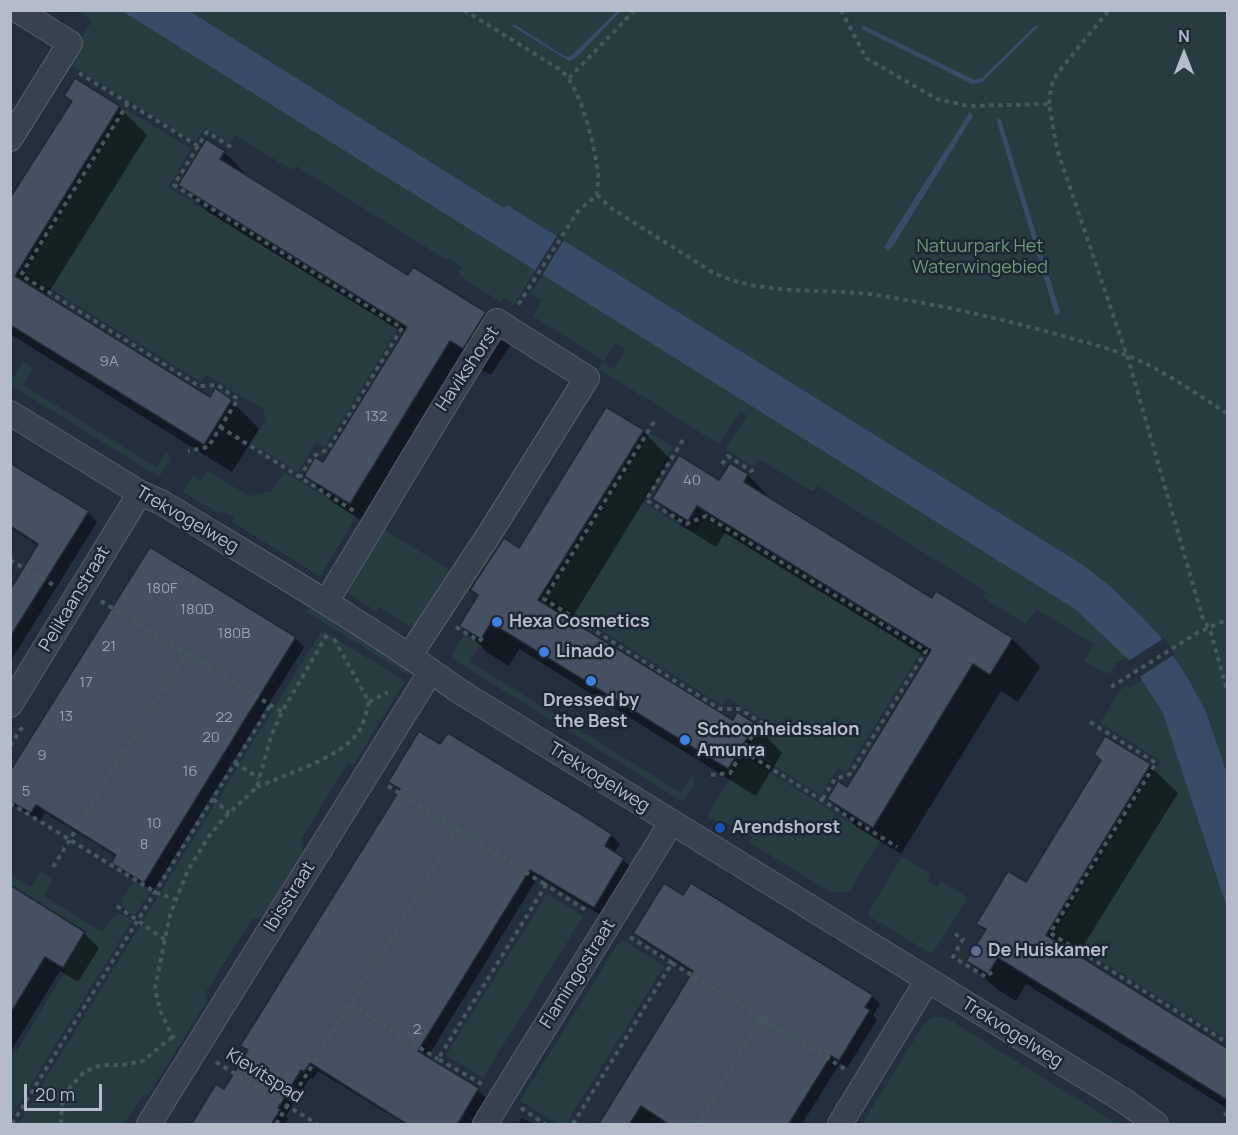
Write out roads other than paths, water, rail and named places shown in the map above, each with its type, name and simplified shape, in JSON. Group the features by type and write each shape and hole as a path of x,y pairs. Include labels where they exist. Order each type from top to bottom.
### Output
{"street":[{"path":"10,139 70,43 17,10"},
{"name":"Havikshorst","path":"326,602 375,524 426,433 497,321 587,378 410,655"},
{"name":"Trekvogelweg","path":"10,413 140,493 157,500 326,602 410,655 427,677 459,691 1126,1102 1155,1125"},
{"name":"Pelikaanstraat","path":"10,705 140,493"},
{"name":"Ibisstraat","path":"149,1125 427,677"},
{"name":"Flamingostraat","path":"485,1125 671,823"},
{"path":"840,1125 927,981"}],"water":[{"path":"122,11 189,11 504,208 507,205 1083,565 1111,587 1162,639 1206,712 1227,774 1227,908 1163,713 1129,660 1075,609"},
{"path":"617,11 621,11 576,58 569,61 512,26 514,24 564,56 570,57"},
{"path":"862,25 975,80 982,78 1036,25 1038,27 982,82 972,84 862,29"},
{"path":"969,113 973,116 893,246 888,250 884,247"},
{"path":"998,118 1001,120 1060,312 1058,315 1055,314 997,122"}],"place":[{"name":"Hexa Cosmetics","path":"497,622"},
{"name":"Linado","path":"544,652"},
{"name":"Dressed by the Best","path":"591,681"},
{"name":"Schoonheidssalon Amunra","path":"685,740"},
{"name":"Arendshorst","path":"720,828"},
{"name":"De Huiskamer","path":"976,951"}],"park label":[{"name":"Natuurpark Het Waterwingebied","path":"980,257"}]}
